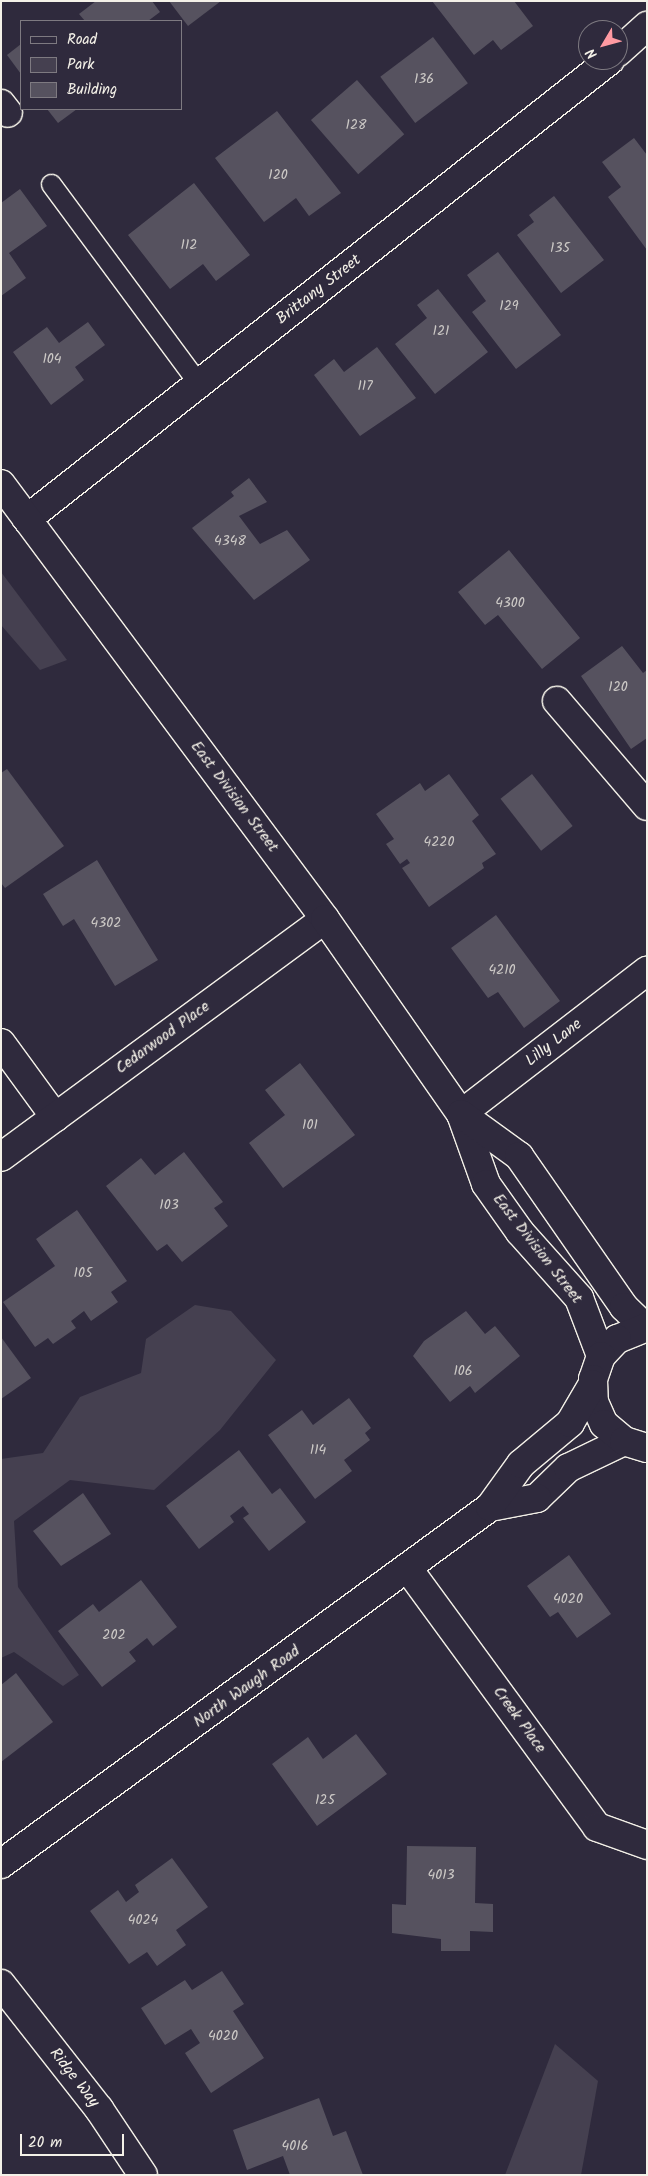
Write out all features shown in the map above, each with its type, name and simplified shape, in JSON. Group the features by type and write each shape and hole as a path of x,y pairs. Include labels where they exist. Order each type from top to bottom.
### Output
{"street":[{"path":"628,43 647,26"},
{"name":"Brittany Street","path":"27,519 597,70"},
{"name":"East Division Street","path":"1,484 325,919 461,1114 486,1184 520,1232 579,1298 601,1356"},
{"path":"557,701 647,806"},
{"name":"Cedarwood Place","path":"1,1157 325,919"},
{"name":"Lilly Lane","path":"461,1114 647,971"},
{"path":"1,1043 55,1117"},
{"name":"East Division Street","path":"461,1114 519,1156 614,1293 645,1326"},
{"path":"640,1447 604,1424 594,1402 593,1384 601,1356 617,1339 645,1326"},
{"name":"North Waugh Road","path":"1,1864 409,1570 490,1507 521,1464 570,1423 593,1384"},
{"name":"North Waugh Road","path":"490,1507 537,1498 568,1468 640,1447"},
{"name":"Creek Place","path":"409,1570 597,1827 647,1845"},
{"name":"Ridge Way","path":"1,1984 99,2109 143,2175"}],"lane":[{"path":"50,184 199,384"}],"green space":[{"path":"1,572 67,660 40,670 1,625"},
{"path":"195,1305 231,1311 276,1360 220,1430 154,1490 70,1480 14,1521 18,1587 79,1675 63,1686 14,1652 1,1658 1,1459 43,1453 80,1397 141,1373 146,1339"},
{"path":"555,2044 598,2081 581,2175 505,2175"}],"building":[{"path":"96,1 152,1 160,12 149,20 84,20 79,14"},
{"path":"169,1 221,1 188,26"},
{"path":"432,1 514,1 533,26 501,50 493,40 474,55"},
{"path":"433,37 468,83 415,123 380,77"},
{"path":"20,45 20,73 7,55"},
{"path":"357,80 404,134 358,174 311,120"},
{"path":"48,110 76,110 58,123"},
{"path":"277,111 341,193 309,216 296,198 264,222 215,158"},
{"path":"634,138 647,155 647,250 608,197 621,187 602,162"},
{"path":"194,183 250,255 216,281 203,264 170,289 128,235"},
{"path":"20,189 47,226 9,253 26,278 1,296 1,203"},
{"path":"554,196 604,260 561,293 517,235 534,222 529,215"},
{"path":"498,252 561,335 516,369 472,312 486,301 467,275"},
{"path":"438,289 488,352 435,394 395,344 427,318 417,305"},
{"path":"88,322 105,345 75,367 84,380 51,405 13,352 47,327 59,343"},
{"path":"377,347 416,398 360,436 314,375 334,359 344,372"},
{"path":"249,478 267,502 239,516 260,544 287,530 310,560 254,600 192,528 234,496 231,492"},
{"path":"509,550 580,638 542,669 498,615 485,625 458,592"},
{"path":"622,646 643,673 647,670 647,738 631,749 581,676"},
{"path":"7,769 64,846 5,888 1,883 1,773"},
{"path":"449,774 479,815 472,821 496,854 482,863 484,868 429,907 402,868 410,863 407,859 400,864 386,844 394,839 376,814 420,783 425,791"},
{"path":"532,774 573,826 541,851 500,799"},
{"path":"97,860 158,960 115,986 74,919 63,926 43,894"},
{"path":"496,915 560,1001 524,1028 498,992 488,998 451,948"},
{"path":"300,1063 355,1135 283,1188 249,1143 285,1115 265,1090"},
{"path":"184,1152 223,1202 214,1208 228,1226 182,1262 167,1244 157,1251 106,1186 141,1158 155,1175"},
{"path":"77,1210 127,1281 111,1292 118,1302 91,1321 84,1311 71,1321 76,1328 53,1344 48,1338 35,1347 3,1302 55,1266 36,1239"},
{"path":"466,1311 485,1334 495,1326 520,1356 475,1393 470,1386 450,1402 413,1356 424,1341"},
{"path":"1,1337 31,1378 1,1399"},
{"path":"349,1398 371,1428 365,1433 370,1440 344,1460 352,1471 315,1499 268,1435 302,1410 313,1425"},
{"path":"239,1450 272,1494 280,1488 306,1522 269,1551 243,1518 249,1514 243,1506 230,1516 234,1522 199,1549 166,1506"},
{"path":"83,1493 111,1534 61,1566 33,1531"},
{"path":"569,1555 611,1614 577,1638 558,1612 550,1617 527,1586"},
{"path":"141,1580 177,1627 153,1646 147,1638 129,1652 136,1661 102,1687 58,1631 93,1604 99,1612"},
{"path":"16,1673 53,1722 1,1762 1,1685"},
{"path":"356,1734 387,1774 317,1826 272,1764 308,1737 323,1759"},
{"path":"407,1846 476,1847 475,1903 493,1904 493,1932 470,1931 470,1951 441,1951 441,1939 392,1933 392,1904 406,1905"},
{"path":"172,1858 208,1907 176,1930 186,1945 157,1966 147,1952 129,1964 90,1911 118,1890 126,1902 139,1892 135,1885"},
{"path":"222,1971 244,2004 233,2011 264,2058 211,2093 185,2053 200,2043 191,2029 165,2045 141,2008 185,1980 192,1990"},
{"path":"319,2098 333,2136 346,2131 363,2175 290,2175 283,2156 247,2170 233,2130"}]}
